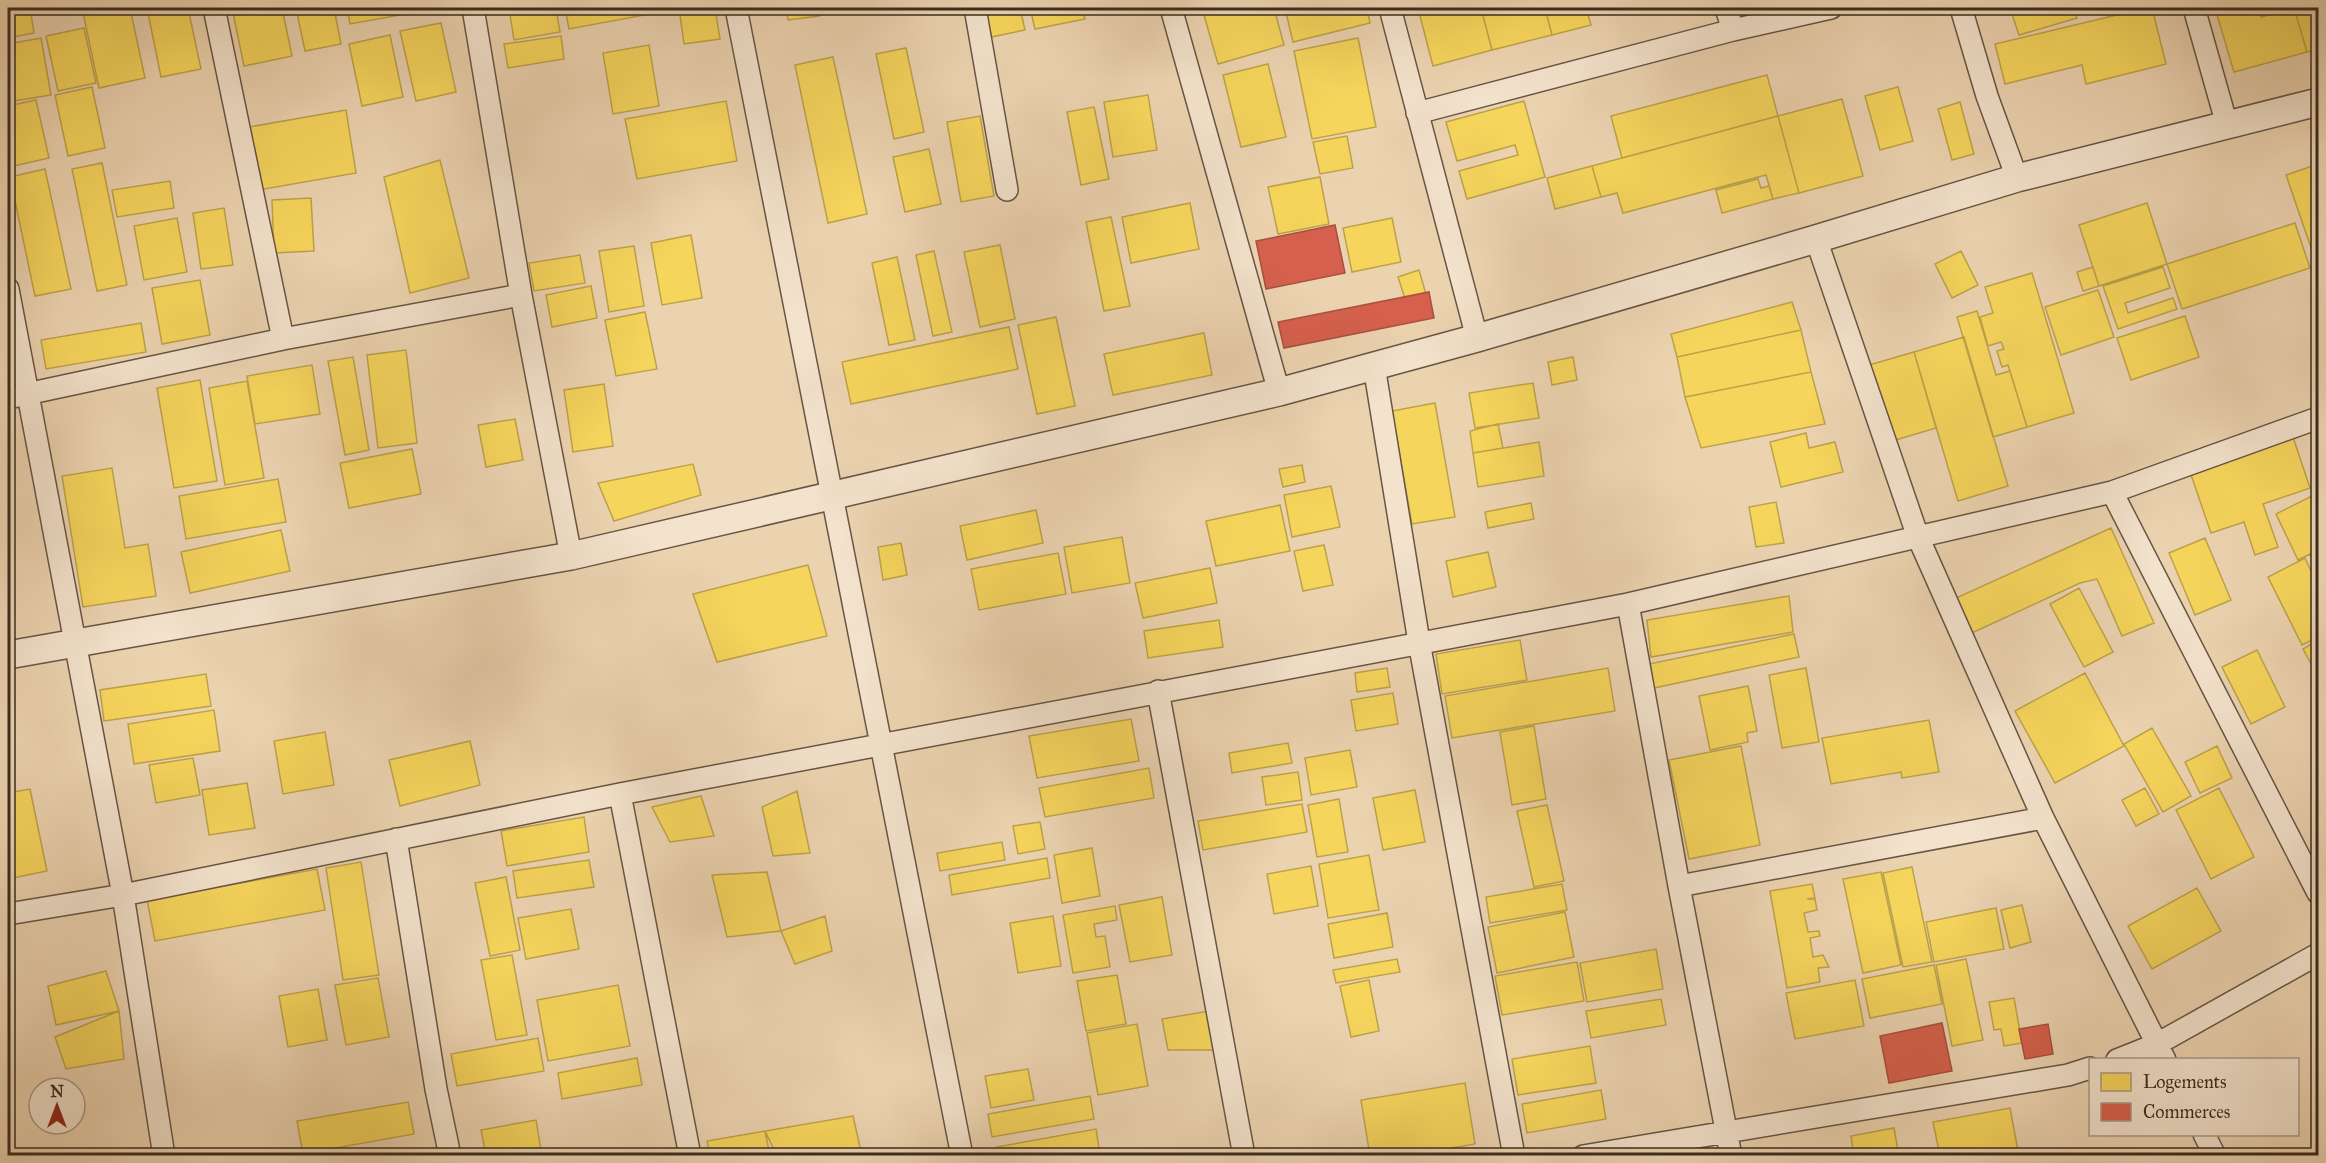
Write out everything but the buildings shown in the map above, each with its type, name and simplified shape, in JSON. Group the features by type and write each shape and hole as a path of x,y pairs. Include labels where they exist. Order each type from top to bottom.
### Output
{"street":[{"path":"214,8 283,339"},
{"path":"473,8 521,295 571,556"},
{"path":"736,8 834,497 879,746 962,1155"},
{"path":"975,8 1007,190"},
{"path":"1171,8 1279,392"},
{"path":"1390,8 1477,338"},
{"path":"1726,8 1733,30"},
{"path":"1417,113 1733,30 1831,8"},
{"path":"1960,8 1987,96 2017,178"},
{"path":"2194,8 2227,125"},
{"path":"8,655 571,556 834,497 1279,392 1477,338 2017,178 2319,102"},
{"path":"1816,239 1918,537 2043,818 2161,1052"},
{"path":"8,289 123,895 164,1155"},
{"path":"8,398 283,339 521,295"},
{"path":"1374,366 1419,642 1514,1155"},
{"path":"8,914 123,895 620,794 1628,604 2112,492 2317,422"},
{"path":"2112,492 2319,893"},
{"path":"1628,604 1731,1155"},
{"path":"1158,691 1244,1155"},
{"path":"620,794 690,1155"},
{"path":"1679,886 2043,818"},
{"path":"396,839 435,1078 450,1155"},
{"path":"2123,1058 2161,1052 2319,954"},
{"path":"1584,1155 2068,1075 2089,1069"},
{"path":"2205,1136 2215,1155"}]}
